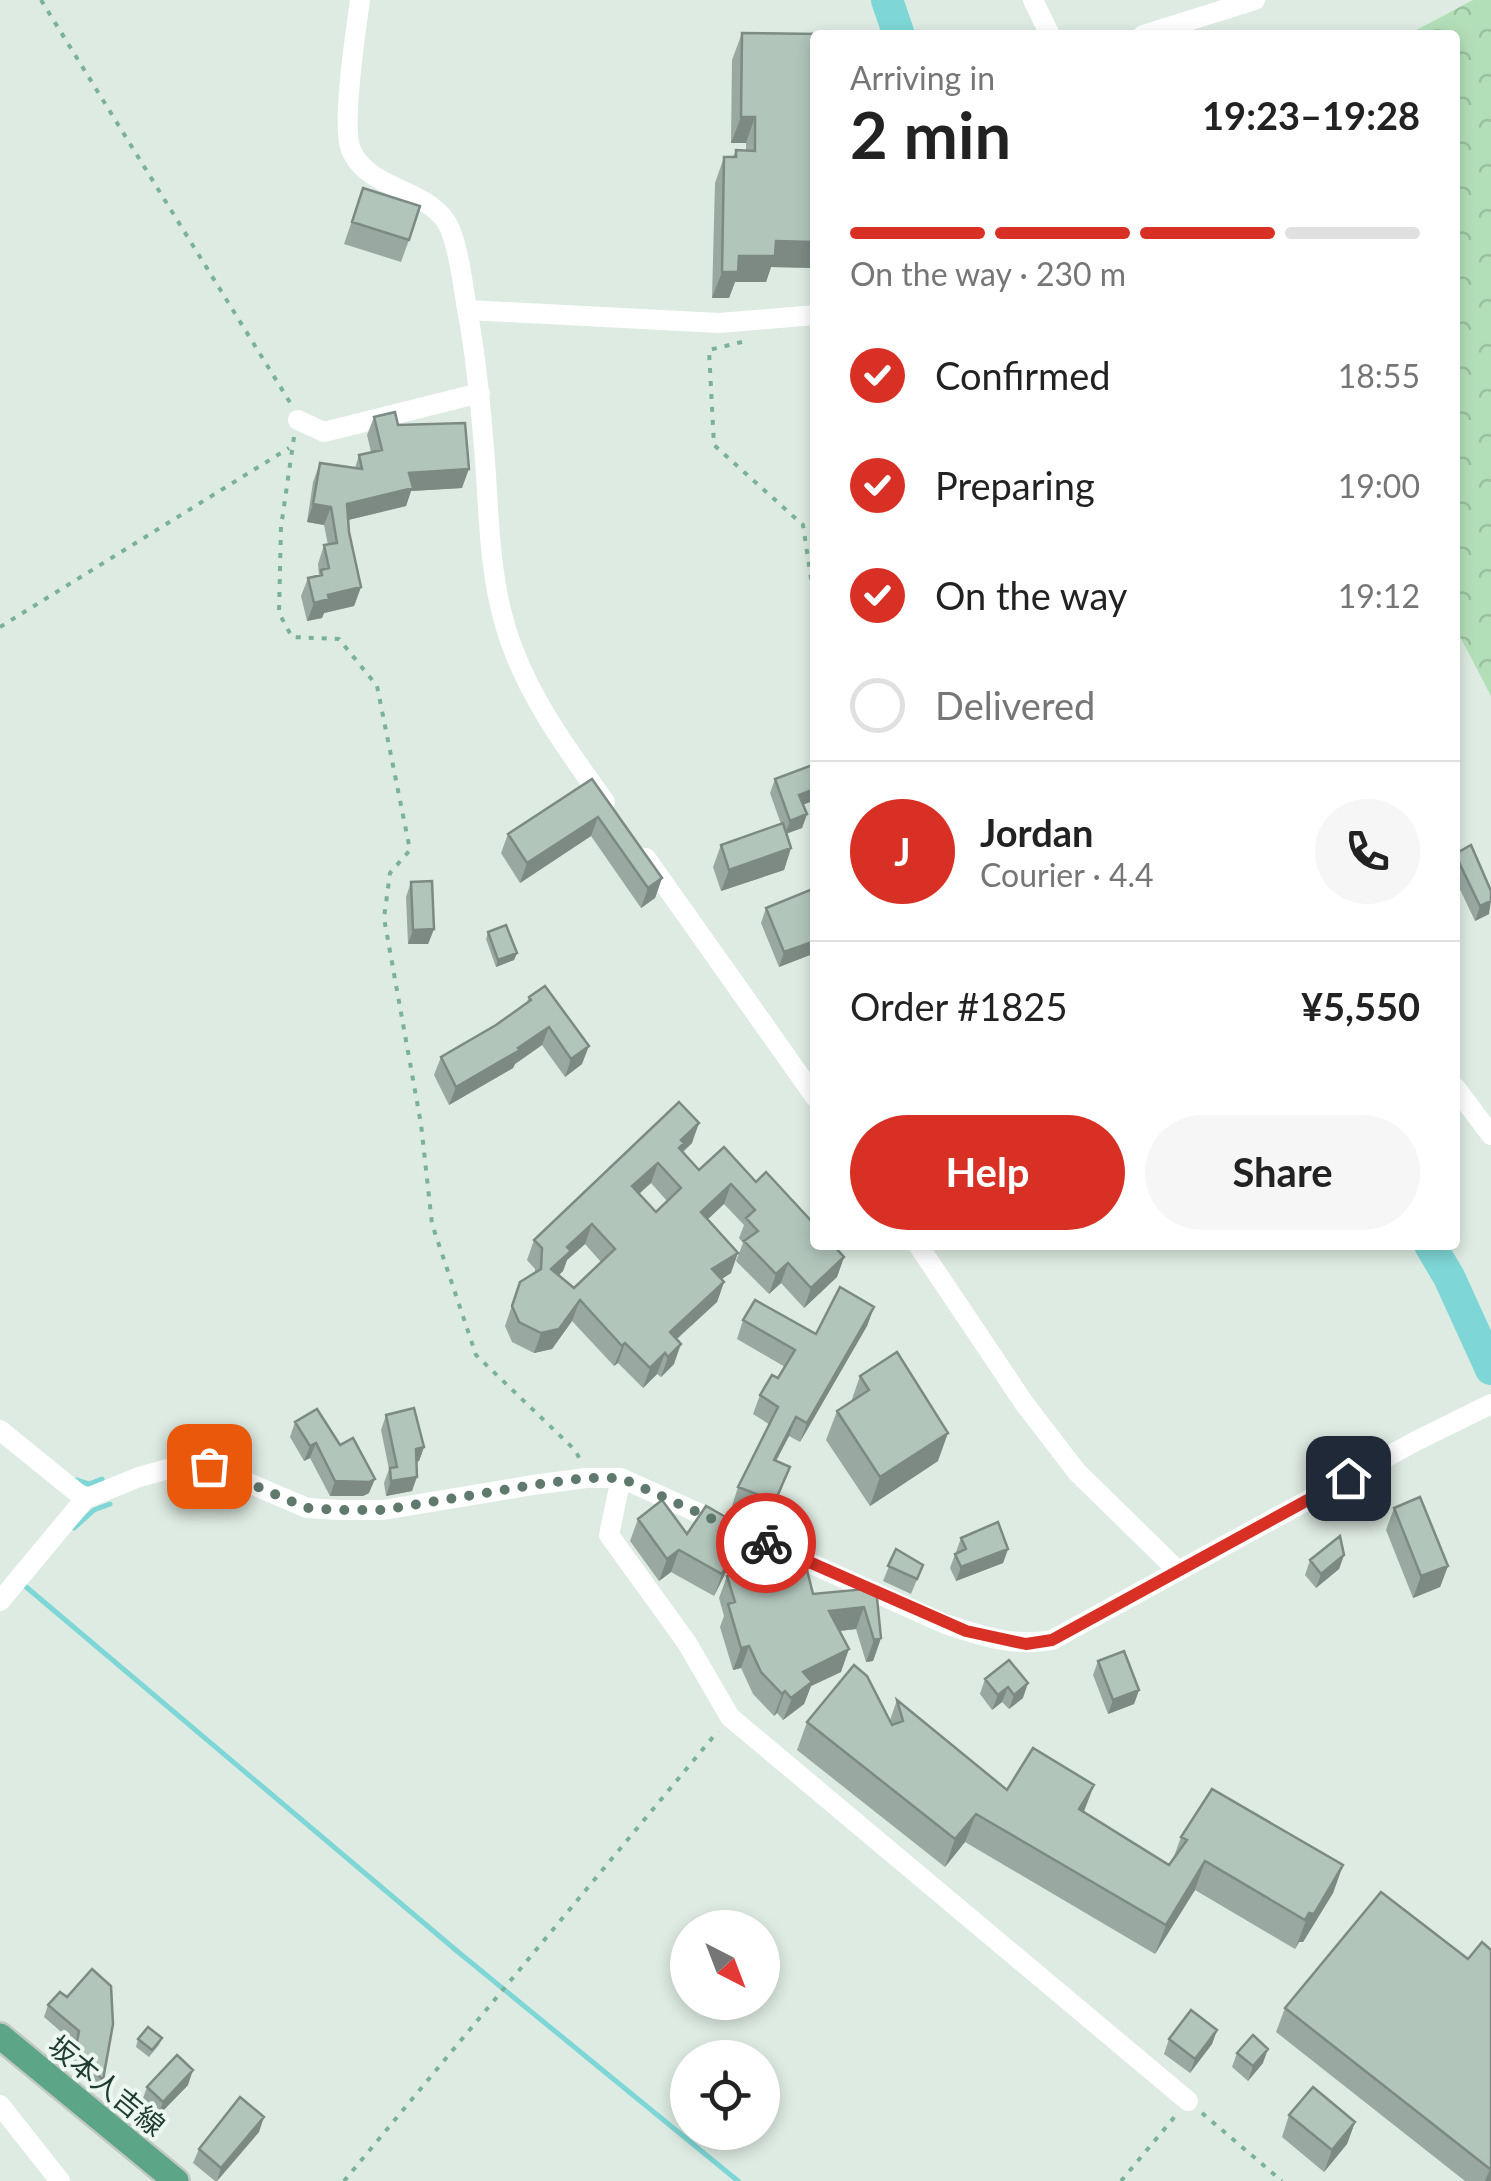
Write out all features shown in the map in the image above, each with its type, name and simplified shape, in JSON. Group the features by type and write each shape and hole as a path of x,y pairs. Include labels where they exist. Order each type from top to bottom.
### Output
{"main road":[{"name":"坂本人吉線","path":"0,2036 176,2181"}],"street":[{"path":"360,0 348,109 351,150 372,175 435,209 448,225 468,310 480,393 491,551 505,626 560,741 614,814"},
{"path":"1034,0 1048,30"},
{"path":"1159,30 1255,0"},
{"path":"468,310 718,323 810,315"},
{"path":"298,420 324,432 480,393"},
{"path":"636,844 810,1091"},
{"path":"1460,1094 1491,1135"},
{"path":"921,1250 1024,1403 1077,1472 1177,1570"},
{"path":"0,1601 85,1499 179,1466 209,1466 307,1508 340,1510 383,1510 586,1478 621,1478 944,1624 987,1638 1026,1644 1052,1640 1491,1404"},
{"path":"0,1430 85,1499"},
{"path":"621,1478 609,1536 687,1644 730,1717 1188,2102"},
{"path":"0,2105 60,2181"}],"path":[{"path":"41,0 285,389 298,420 281,527 279,613 292,638 339,638 377,686 410,850 390,874 384,918 421,1124 432,1224 476,1355 576,1450 586,1478"},
{"path":"758,339 709,350 714,446 803,525 810,572"},
{"path":"0,627 292,447"},
{"path":"344,2181 730,1717"},
{"path":"1121,2181 1188,2102 1282,2181"}],"green space":[{"path":"1473,0 1491,0 1491,696 1460,637 1460,30 1416,30"}],"building":[{"path":"742,33 810,34 810,242 776,241 775,256 739,256 738,272 722,272 724,157 736,157 736,150 755,151 755,117 741,117"},
{"path":"363,188 420,206 409,240 352,222"},
{"path":"395,412 398,425 465,423 469,469 409,473 413,488 347,504 361,587 328,595 329,599 314,603 308,578 322,575 321,570 329,568 324,545 337,543 331,507 313,504 320,463 362,469 359,455 382,450 374,417"},
{"path":"810,766 810,791 799,795 807,814 790,821 775,779"},
{"path":"592,779 662,878 648,888 598,817 527,863 508,834"},
{"path":"783,823 791,848 729,870 721,845"},
{"path":"1471,845 1491,891 1491,901 1480,906 1460,864 1460,851"},
{"path":"432,881 434,929 413,930 411,882"},
{"path":"810,890 810,943 784,952 766,908"},
{"path":"506,925 517,953 498,960 488,932"},
{"path":"545,986 589,1046 571,1059 549,1027 520,1050 456,1087 441,1057 496,1025"},
{"path":"679,1102 699,1123 681,1140 684,1143 679,1148 699,1170 724,1147 756,1182 766,1172 810,1220 810,1250 838,1250 844,1257 811,1288 788,1263 776,1274 744,1241 758,1231 746,1218 755,1210 731,1184 701,1212 738,1253 712,1269 724,1282 670,1332 681,1344 650,1368 625,1343 622,1346 580,1300 559,1329 541,1333 519,1322 512,1306 520,1282 541,1269 542,1248 534,1240","holes":["658,1163 681,1188 656,1212 632,1186","592,1224 615,1249 574,1288 551,1269"]},
{"path":"840,1287 874,1307 807,1423 796,1417 774,1460 790,1467 775,1501 738,1487 778,1407 760,1395 772,1375 778,1378 795,1350 743,1320 755,1300 816,1334"},
{"path":"897,1352 948,1433 880,1477 837,1411 869,1390 860,1376"},
{"path":"414,1408 424,1447 416,1449 417,1477 391,1481 390,1468 397,1467 386,1415"},
{"path":"317,1409 340,1445 353,1438 375,1479 335,1481 316,1443 310,1446 295,1422"},
{"path":"1420,1497 1448,1566 1421,1576 1394,1508"},
{"path":"662,1500 687,1534 706,1506 749,1530 743,1541 739,1540 722,1574 679,1550 667,1559 638,1519"},
{"path":"998,1522 1008,1549 961,1567 955,1554 966,1549 961,1538"},
{"path":"1340,1536 1344,1555 1321,1574 1310,1560"},
{"path":"896,1549 923,1565 917,1579 888,1566"},
{"path":"775,1562 778,1574 806,1566 813,1594 876,1588 881,1638 874,1640 864,1607 829,1611 849,1649 803,1672 812,1682 791,1698 761,1672 749,1646 741,1648 728,1604 735,1602 727,1576"},
{"path":"1124,1651 1139,1690 1113,1700 1098,1661"},
{"path":"1009,1660 1028,1683 1014,1695 1008,1687 998,1695 985,1679"},
{"path":"854,1665 867,1676 892,1725 903,1721 897,1700 1007,1790 1033,1748 1094,1785 1079,1809 1169,1865 1187,1840 1181,1837 1212,1789 1343,1865 1314,1914 1309,1913 1305,1920 1205,1861 1166,1925 976,1814 955,1839 807,1722"},
{"path":"1381,1892 1468,1959 1482,1942 1491,1950 1490,2169 1285,2008"},
{"path":"92,1969 111,1986 113,2024 103,2080 75,2052 79,2031 48,2005 60,1992 67,1997"},
{"path":"1191,2010 1217,2030 1195,2059 1169,2039"},
{"path":"148,2027 162,2038 152,2050 138,2039"},
{"path":"1253,2035 1268,2049 1253,2066 1237,2053"},
{"path":"177,2055 193,2070 163,2102 147,2087"},
{"path":"1313,2087 1355,2122 1332,2150 1289,2115"},
{"path":"240,2097 264,2117 221,2168 199,2149"}],"waterway":[{"path":"887,0 897,30"},
{"path":"1433,1250 1491,1369"},
{"path":"76,1480 89,1484 102,1479"},
{"path":"74,1528 94,1510 110,1504"},
{"path":"25,1586 457,1951 738,2181"}],"way so far":[{"path":"209,1466 307,1508 340,1510 383,1510 533,1485 621,1478 766,1543"}],"route":[{"path":"766,1543 944,1624 987,1638 1026,1644 1052,1640 1348,1478"}]}
